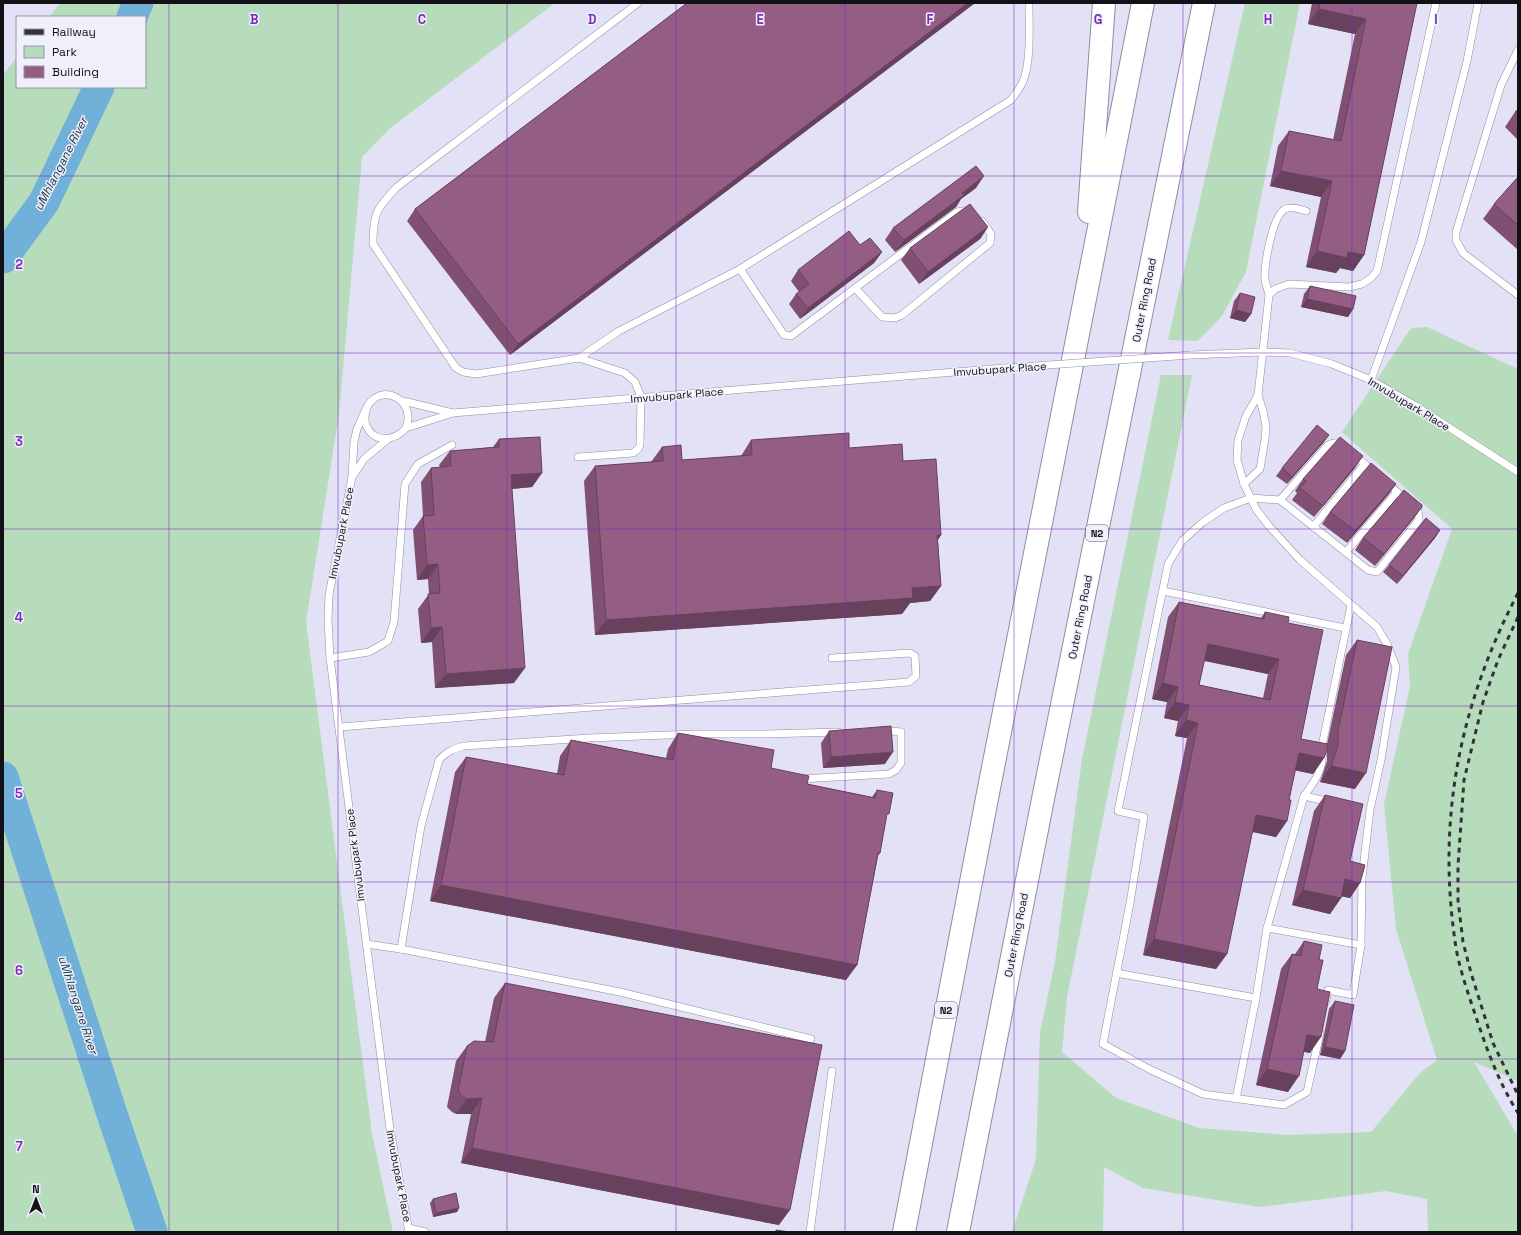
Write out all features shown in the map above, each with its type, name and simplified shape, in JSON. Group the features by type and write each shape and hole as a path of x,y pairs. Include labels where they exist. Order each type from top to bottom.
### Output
{"highway":[{"path":"1083,307 1104,3"},
{"name":"N2","path":"904,1232 1143,3"},
{"name":"Outer Ring Road","path":"958,1232 1043,799 1204,3"}],"lane":[{"path":"638,3 397,187 381,204 376,215 373,228 373,244 456,368 463,372 476,374 579,358 619,331 740,269 1010,100 1019,90 1024,78 1028,60 1029,3"},
{"path":"1269,295 1275,289 1289,284 1349,287 1362,284 1371,278 1377,271 1436,3"},
{"path":"1371,380 1421,242 1467,61 1478,3"},
{"path":"1518,50 1501,85 1456,232 1456,240 1463,252 1518,295"},
{"path":"1244,484 1260,469 1264,447 1266,426 1258,395 1269,295 1265,280 1267,255 1275,222 1279,214 1286,208 1306,211"},
{"path":"740,269 784,335 788,336 794,335 957,212 964,210 977,214 991,234 990,244 902,315 895,318 882,317 856,289"},
{"name":"Imvubupark Place","path":"352,477 364,459 374,449 388,439 395,438 406,428 453,413 1004,368 1262,352 1290,354 1332,364 1371,380 1416,406 1518,472"},
{"path":"578,457 633,453 636,451 640,445 642,398 635,382 625,373 579,358"},
{"name":"Imvubupark Place","path":"409,1230 390,1129 340,727 330,658 328,620 330,595 352,477 356,429 366,409 376,398 382,395 390,395 403,401 453,413"},
{"path":"1258,395 1246,416 1238,440 1237,460 1244,484 1256,509 1269,526 1300,560 1377,627 1387,644 1396,667 1381,760 1366,810 1362,878 1361,945 1353,995 1328,990 1325,1006"},
{"path":"403,401 409,414 409,422 406,428"},
{"path":"366,409 366,423 369,430 374,435 388,439"},
{"path":"1280,500 1328,445 1340,443 1418,511 1419,520 1377,572 1368,570 1280,500 1251,498 1224,508 1203,522 1182,541 1168,564 1118,811 1144,817 1130,903 1103,1044 1149,1069 1203,1094 1284,1105 1307,1092 1320,1029"},
{"path":"330,658 369,652 388,641 394,622 404,484 418,464 452,445"},
{"path":"1313,527 1365,464"},
{"path":"1346,552 1397,492"},
{"path":"1163,591 1345,628"},
{"path":"1236,1099 1256,998 1267,928 1304,796 1317,778 1323,756 1322,746 1345,628 1351,605"},
{"path":"340,727 909,682 916,676 915,656 910,653 832,658"},
{"path":"791,779 890,774 896,770 901,763 901,732 873,731"},
{"path":"401,949 422,826 439,760 445,753 464,746 589,738 694,734 843,732"},
{"path":"1304,796 1341,804"},
{"path":"1267,928 1361,945"},
{"path":"366,944 401,949 620,992 811,1039"},
{"path":"1116,973 1256,998"},
{"path":"810,1232 832,1071"},
{"path":"409,1230 425,1232"}],"green space":[{"path":"60,3 555,3 389,129 362,157 339,414 306,622 372,1134 393,1232 3,1232 3,75 16,58 16,88 146,88 146,16 50,16"},
{"path":"1245,3 1300,3 1246,272 1222,316 1198,341 1168,340"},
{"path":"1427,327 1518,369 1518,1081 1474,1062 1518,1136 1518,1232 1428,1232 1427,1199 1386,1191 1260,1207 1143,1188 1104,1167 1103,1232 1012,1232 1036,1159 1040,1032 1055,962 1082,759 1161,375 1192,375 1067,997 1062,1052 1116,1098 1199,1128 1288,1135 1371,1132 1420,1073 1437,1060 1396,929 1384,804 1410,686 1408,654 1452,529 1342,432 1411,328"}],"building":[{"path":"687,3 968,3 518,344 415,209"},
{"path":"1320,3 1417,3 1364,255 1348,252 1347,258 1317,251 1332,181 1281,171 1289,131 1341,141 1366,19 1319,9"},
{"path":"976,166 984,176 962,193 964,195 904,240 893,228"},
{"path":"1518,177 1518,225 1494,204"},
{"path":"970,204 988,227 928,272 910,248"},
{"path":"849,231 860,245 870,238 882,252 808,308 796,294 809,284 798,270"},
{"path":"1310,286 1356,296 1353,309 1307,299"},
{"path":"1240,293 1255,297 1251,314 1236,310"},
{"path":"1317,425 1329,435 1292,477 1282,468"},
{"path":"849,433 849,448 902,444 903,461 936,459 941,535 937,535 941,586 912,588 913,598 606,620 595,466 663,461 662,447 681,445 682,460 752,455 751,440"},
{"path":"540,437 542,473 511,475 525,668 446,674 442,627 431,628 428,594 440,593 438,564 427,565 423,516 434,515 431,468 451,466 450,451 499,447 499,439"},
{"path":"1340,437 1363,456 1323,506 1300,488 1306,481 1303,479"},
{"path":"1371,463 1396,484 1355,531 1330,512"},
{"path":"1404,490 1422,505 1422,507 1384,554 1363,538"},
{"path":"1426,518 1440,530 1403,576 1389,565"},
{"path":"1179,602 1264,619 1265,612 1289,617 1288,623 1323,630 1301,739 1328,744 1327,750 1324,758 1299,753 1289,800 1291,800 1287,821 1256,815 1227,954 1154,939 1198,723 1186,720 1189,705 1175,702 1178,687 1163,683","holes":["1208,644 1279,659 1270,700 1199,685"]},
{"path":"1357,640 1392,647 1366,773 1331,766 1338,746 1338,731"},
{"path":"891,726 893,752 831,757 829,731"},
{"path":"678,733 774,750 771,768 809,776 807,784 875,798 877,790 893,793 889,814 887,814 880,853 878,853 857,965 441,885 466,757 564,775 571,740 673,760"},
{"path":"1325,795 1363,804 1350,861 1365,865 1360,883 1345,879 1341,898 1303,890"},
{"path":"1304,941 1322,945 1319,960 1323,960 1317,989 1330,992 1321,1037 1307,1035 1299,1076 1267,1069 1292,954 1301,956"},
{"path":"505,983 822,1045 790,1210 472,1148 482,1098 467,1099 458,1091 467,1046 474,1041 493,1042"},
{"path":"1335,1001 1354,1005 1345,1051 1325,1047"},
{"path":"456,1193 459,1208 436,1213 433,1199"},
{"path":"776,1230 790,1232 776,1232"}],"waterway":[{"name":"uMhlangane River","path":"132,16 138,3"},
{"name":"uMhlangane River","path":"3,258 44,202 99,88"},
{"name":"uMhlangane River","path":"3,777 112,1114 152,1232"}],"railway":[{"path":"1518,593 1498,635 1481,677 1468,719 1458,762 1452,806 1449,850 1450,895 1456,950 1489,1054 1499,1078 1518,1113"},
{"path":"1518,617 1498,660 1483,702 1464,780 1458,866 1458,900 1463,942 1471,973 1493,1043 1518,1095"}]}
